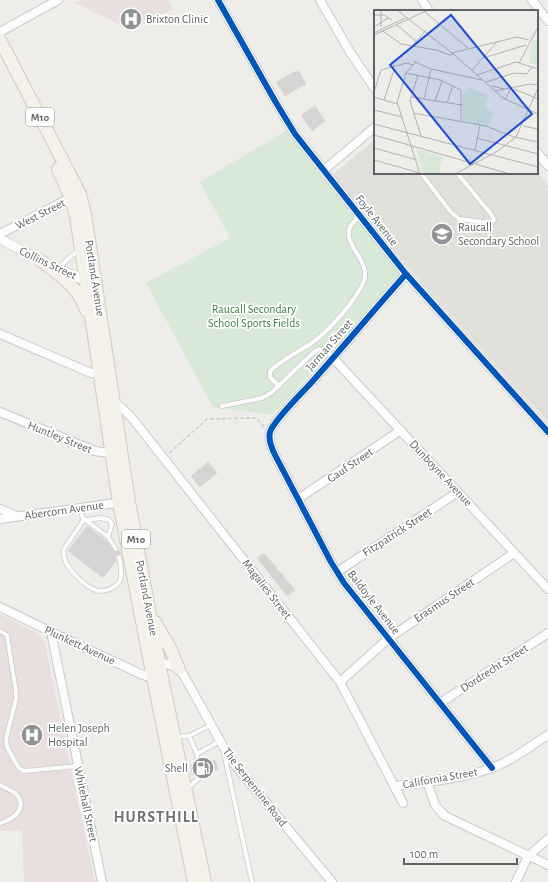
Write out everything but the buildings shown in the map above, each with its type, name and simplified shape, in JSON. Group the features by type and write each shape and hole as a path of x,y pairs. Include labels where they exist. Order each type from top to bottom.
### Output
{"main road":[{"name":"M10","path":"0,40 75,196"},
{"name":"M10","path":"0,58 75,196"},
{"name":"Portland Avenue","path":"75,196 85,214 86,250 116,453 194,882"},
{"path":"40,260 66,281 84,302 95,342"},
{"name":"Portland Avenue","path":"91,283 95,342 104,373"},
{"name":"Portland Avenue","path":"124,502 151,616 155,664"},
{"path":"151,616 170,648 179,669"},
{"name":"Portland Avenue","path":"157,678 174,738 205,882"}],"street":[{"path":"0,32 58,0"},
{"name":"Foyle Avenue","path":"218,0 295,134 406,274 548,432"},
{"path":"320,0 350,52 374,88"},
{"path":"422,0 428,10"},
{"path":"532,0 548,21"},
{"path":"324,170 374,128"},
{"path":"538,153 548,166"},
{"name":"West Street","path":"0,234 75,196"},
{"name":"Collins Street","path":"0,239 40,260 91,283"},
{"name":"Jarman Street","path":"270,432 285,411 406,274"},
{"path":"0,334 84,370 104,373"},
{"name":"Dunboyne Avenue","path":"333,358 548,589"},
{"name":"Magalies Street","path":"108,401 127,413 340,682 403,803"},
{"name":"Huntley Street","path":"0,412 95,451 116,453"},
{"name":"Gauf Street","path":"298,499 401,430"},
{"name":"Baldoyle Avenue","path":"270,432 270,440 273,451 348,590 389,638 492,768"},
{"name":"Fitzpatrick Street","path":"337,572 458,492"},
{"name":"Abercorn Avenue","path":"0,519 124,502"},
{"path":"0,509 18,516"},
{"name":"Erasmus Street","path":"340,682 389,638 514,553"},
{"name":"Plunkett Avenue","path":"0,606 51,632 157,678"},
{"name":"Whitehall Street","path":"51,632 102,882"},
{"name":"Dordrecht Street","path":"440,703 548,633"},
{"path":"155,664 170,665 179,669"},
{"name":"The Serpentine Road","path":"179,669 235,765 332,882"},
{"name":"California Street","path":"394,786 451,778 492,768 517,755 548,735"},
{"path":"427,781 435,805 445,816 548,865"},
{"path":"516,882 528,856 548,839"}],"lane":[{"path":"422,174 450,211 459,219 491,223 494,220 491,214 458,174"},
{"path":"279,386 270,377 270,371 314,342 326,331 351,302 364,281 365,270 350,242 348,235 352,224 360,216"},
{"path":"59,268 76,252 86,250"},
{"path":"222,406 262,398 279,386 318,349 325,350 333,358"},
{"path":"81,508 85,519 108,537 116,549"},
{"path":"108,537 112,524 109,520 101,518 85,519 64,549 63,556 65,562 88,586 100,591 114,587 121,579 118,557"},
{"path":"0,631 7,635 16,692 16,699 6,739 7,747 13,758 19,768 24,771 78,766"},
{"path":"174,738 189,736 211,725"},
{"path":"189,736 197,754 198,763"},
{"path":"197,754 222,744 252,882"},
{"path":"185,789 198,779 200,774"},
{"path":"0,785 14,792 18,796 20,802 20,808 13,819 0,823"}],"path":[{"path":"163,458 207,419 256,418 270,432"}],"shaded area":[{"name":"Brixton Clinic","path":"80,0 168,0 173,9 132,30 75,3"},
{"path":"374,141 374,174 538,174 538,172 548,186 548,422 431,293 334,179 334,173"},
{"name":"Helen Joseph Hospital","path":"0,614 35,632 44,640 95,882 24,882 22,830 0,831"}],"green space":[{"name":"Raucall Secondary School Sports Fields","path":"292,127 400,274 273,415 213,407 146,283 230,238 200,182"}],"cycle path":[{"path":"218,0 295,134 406,274 548,432"},
{"path":"406,274 282,414 270,432 270,441 275,455 331,562 344,583 492,768"}],"place":[{"name":"Brixton Clinic","path":"131,19"},
{"name":"Raucall Secondary School","path":"442,234"},
{"name":"Helen Joseph Hospital","path":"32,735"},
{"name":"Shell","path":"203,768"}],"district":[{"name":"HURSTHILL","path":"156,817"}]}
